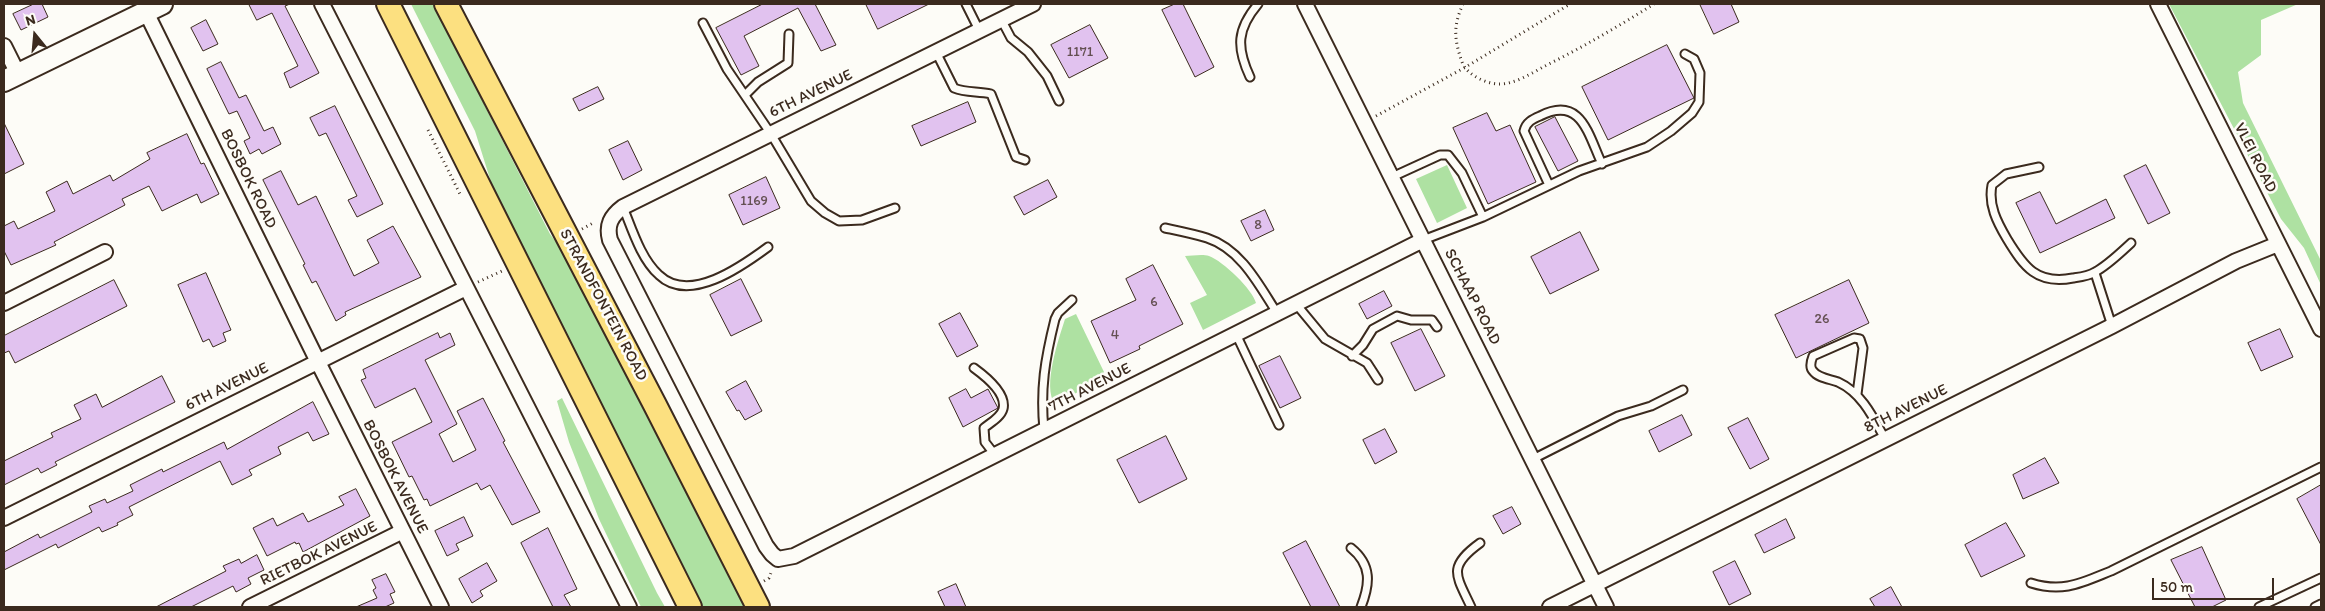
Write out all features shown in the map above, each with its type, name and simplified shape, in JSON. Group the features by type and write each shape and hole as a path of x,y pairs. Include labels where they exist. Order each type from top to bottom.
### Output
{"main road":[{"path":"388,4 690,607"},
{"name":"STRANDFONTEIN ROAD","path":"446,4 758,607"},
{"path":"11,78 154,8"}],"street":[{"path":"322,4 629,607"},
{"name":"6TH AVENUE","path":"772,554 610,240 608,230 610,221 614,214 623,208 1032,4"},
{"name":"SCHAAP ROAD","path":"1305,4 1606,607"},
{"name":"VLEI ROAD","path":"2158,4 2321,329"},
{"name":"BOSBOK ROAD","path":"154,8 318,362"},
{"path":"4,46 11,78"},
{"name":"7TH AVENUE","path":"772,554 778,558 794,556 1423,240"},
{"name":"8TH AVENUE","path":"1550,607 2112,326 2236,261 2278,244"},
{"path":"4,303 105,252"},
{"name":"6TH AVENUE","path":"4,518 466,288"},
{"name":"BOSBOK AVENUE","path":"318,362 441,607"},
{"name":"RIETBOK AVENUE","path":"250,607 403,531"}],"lane":[{"path":"966,4 979,30"},
{"path":"1250,77 1242,60 1240,41 1246,20 1258,4"},
{"path":"1001,20 1011,38 1028,52 1047,76 1059,101"},
{"path":"703,23 727,69 771,134 811,202 825,214 839,221 862,220 895,208"},
{"path":"745,96 758,82 788,63 789,34"},
{"path":"936,52 954,88 964,92 976,90 991,94 1016,157 1024,160"},
{"path":"1423,240 1482,217 1580,171 1647,147 1671,132 1692,113 1699,102 1700,73 1694,59 1685,54"},
{"path":"1549,185 1524,131 1526,124 1552,109 1560,108 1576,114 1585,127 1602,164"},
{"path":"1392,177 1440,155 1448,155 1462,173 1482,217"},
{"path":"2039,167 2006,174 1992,185 1991,201 2000,226 2024,265 2042,278 2069,279 2095,273 2131,243"},
{"path":"623,208 642,250 657,274 667,282 680,286 694,286 743,266 768,247"},
{"path":"1166,228 1208,238 1225,246 1240,260 1256,280 1277,313"},
{"path":"2095,273 2112,326"},
{"path":"1044,430 1042,409 1044,364 1055,319 1072,300"},
{"path":"1296,304 1325,339 1367,363 1378,380"},
{"path":"1352,356 1363,345 1373,329 1398,316 1412,320 1432,320 1437,327"},
{"path":"1236,334 1279,425"},
{"path":"1857,394 1863,348 1860,339 1854,338 1814,356 1810,365 1814,372 1838,382 1857,394 1885,439"},
{"path":"974,368 985,376 1002,398 1003,409 984,428 986,442 995,455"},
{"path":"1533,459 1618,416 1651,406 1683,390"},
{"path":"2031,583 2046,588 2058,588 2075,585 2111,571 2321,467"},
{"path":"1471,607 1459,581 1458,566 1465,553 1480,543"},
{"path":"1351,548 1358,554 1369,576 1362,607"},
{"path":"2260,607 2321,578"},
{"path":"2315,607 2321,604"}],"path":[{"path":"1463,4 1456,19 1455,43 1464,68 1479,79 1499,84 1519,79 1602,37 1654,4"},
{"path":"1365,122 1464,68 1570,4"},
{"path":"466,288 505,270"}],"green space":[{"path":"411,4 433,4 550,234 562,250 744,607 702,607 496,198 475,131"},
{"path":"2169,4 2298,4 2261,20 2261,55 2238,72 2243,103 2321,261 2321,285 2304,248 2281,219"},
{"path":"1447,165 1467,208 1437,223 1416,179"},
{"path":"1206,255 1215,259 1244,284 1254,297 1256,303 1203,330 1190,303 1207,295 1185,256"},
{"path":"1076,314 1104,372 1103,379 1055,404 1051,396 1050,386 1053,362 1065,319"},
{"path":"562,398 665,607 641,607 599,519 569,442 557,401"}],"building":[{"path":"34,4 42,4 48,17 21,30 13,14"},
{"path":"249,4 290,4 285,6 319,73 290,88 284,73 298,66 272,13 257,20"},
{"path":"763,4 815,4 836,45 821,51 798,8 744,36 759,66 741,75 716,28"},
{"path":"866,4 929,4 878,29"},
{"path":"1175,4 1183,4 1214,67 1195,77 1162,10"},
{"path":"1700,4 1731,4 1739,22 1714,34"},
{"path":"206,20 218,44 203,51 191,28"},
{"path":"1090,25 1108,58 1069,78 1051,45"},
{"path":"1667,45 1694,98 1608,140 1582,87"},
{"path":"221,62 239,98 246,95 264,131 273,127 281,144 262,154 259,149 250,154 244,141 250,138 237,111 229,114 207,69"},
{"path":"598,87 604,99 579,111 573,99"},
{"path":"968,102 976,122 921,146 912,126"},
{"path":"335,106 383,204 357,217 348,200 357,196 326,133 319,136 310,118"},
{"path":"1487,113 1496,131 1510,125 1536,182 1488,204 1453,128"},
{"path":"1555,117 1578,161 1558,171 1535,127"},
{"path":"4,123 24,164 4,174"},
{"path":"187,134 201,164 204,163 219,194 201,203 197,194 162,211 149,186 122,199 125,205 54,242 56,245 11,265 4,251 4,226 14,221 18,229 55,211 46,192 67,181 73,194 110,175 113,181 150,159 147,153"},
{"path":"628,141 642,170 623,180 609,150"},
{"path":"2146,165 2170,213 2148,224 2124,176"},
{"path":"281,171 298,205 316,196 354,276 379,263 367,240 393,226 421,277 345,312 346,315 336,321 316,281 312,283 303,265 305,264 263,180"},
{"path":"766,177 780,208 743,225 729,195"},
{"path":"1048,180 1057,197 1024,215 1014,197"},
{"path":"2040,192 2056,224 2106,199 2115,218 2040,253 2016,203"},
{"path":"1265,210 1274,230 1251,241 1241,221"},
{"path":"1580,232 1599,270 1550,294 1531,257"},
{"path":"1153,265 1183,324 1139,346 1140,349 1110,363 1091,321 1136,300 1126,279"},
{"path":"206,273 231,330 223,333 226,341 213,347 209,339 203,342 178,285"},
{"path":"741,279 762,321 731,336 710,295"},
{"path":"114,280 127,306 15,363 9,351 4,353 4,336"},
{"path":"1849,280 1869,323 1796,358 1775,315"},
{"path":"1384,291 1392,306 1367,319 1359,304"},
{"path":"960,313 978,346 957,357 939,324"},
{"path":"1421,329 1445,376 1415,391 1391,343"},
{"path":"2280,329 2293,357 2261,371 2248,343"},
{"path":"438,333 440,338 450,333 455,345 425,360 457,424 439,434 453,462 476,450 457,411 483,398 505,441 503,442 540,512 512,525 490,485 481,490 477,483 430,506 427,499 424,500 412,476 409,477 392,442 432,422 415,388 375,408 361,380 366,378 363,370"},
{"path":"1280,356 1301,398 1280,408 1259,366"},
{"path":"162,376 175,402 55,462 57,465 41,473 38,468 4,485 4,461 53,437 51,433 81,419 74,405 96,394 102,407"},
{"path":"746,381 762,411 745,420 739,410 737,411 726,392"},
{"path":"966,389 971,398 988,389 998,408 963,427 949,398"},
{"path":"313,402 329,434 313,441 308,432 278,447 281,454 249,470 252,475 232,485 220,461 129,507 133,515 117,523 118,525 102,532 99,527 58,548 56,544 4,570 4,552 38,534 40,538 92,512 89,506 105,499 107,503 133,491 130,485 162,469 163,472 224,442 227,449"},
{"path":"1682,415 1692,435 1659,452 1649,431"},
{"path":"1748,418 1769,459 1750,469 1728,428"},
{"path":"1385,429 1397,452 1375,464 1363,440"},
{"path":"1166,436 1187,479 1139,503 1117,460"},
{"path":"2045,458 2059,483 2023,499 2013,475"},
{"path":"2321,485 2321,545 2297,499"},
{"path":"356,489 370,516 303,552 299,543 296,544 295,542 267,556 253,528 273,518 277,526 303,513 308,522 344,505 339,497"},
{"path":"1512,507 1521,524 1503,534 1493,516"},
{"path":"464,517 473,536 456,544 459,550 447,556 435,531"},
{"path":"1786,519 1795,538 1764,553 1755,535"},
{"path":"2006,523 2025,556 1981,577 1965,545"},
{"path":"548,528 577,589 564,595 571,607 553,607 521,543"},
{"path":"1306,541 1340,607 1311,607 1283,553"},
{"path":"2202,547 2226,600 2212,607 2195,607 2171,560"},
{"path":"257,555 264,570 248,578 251,584 236,592 233,586 191,607 156,607 226,571 223,566 239,559 241,563"},
{"path":"1735,561 1751,594 1729,605 1713,572"},
{"path":"487,563 497,581 480,591 483,596 472,603 459,579"},
{"path":"386,574 395,592 390,594 394,603 385,607 356,607 377,598 373,590 376,588 372,580"},
{"path":"956,584 966,607 945,607 938,592"},
{"path":"1891,587 1902,607 1875,607 1870,599"}]}
